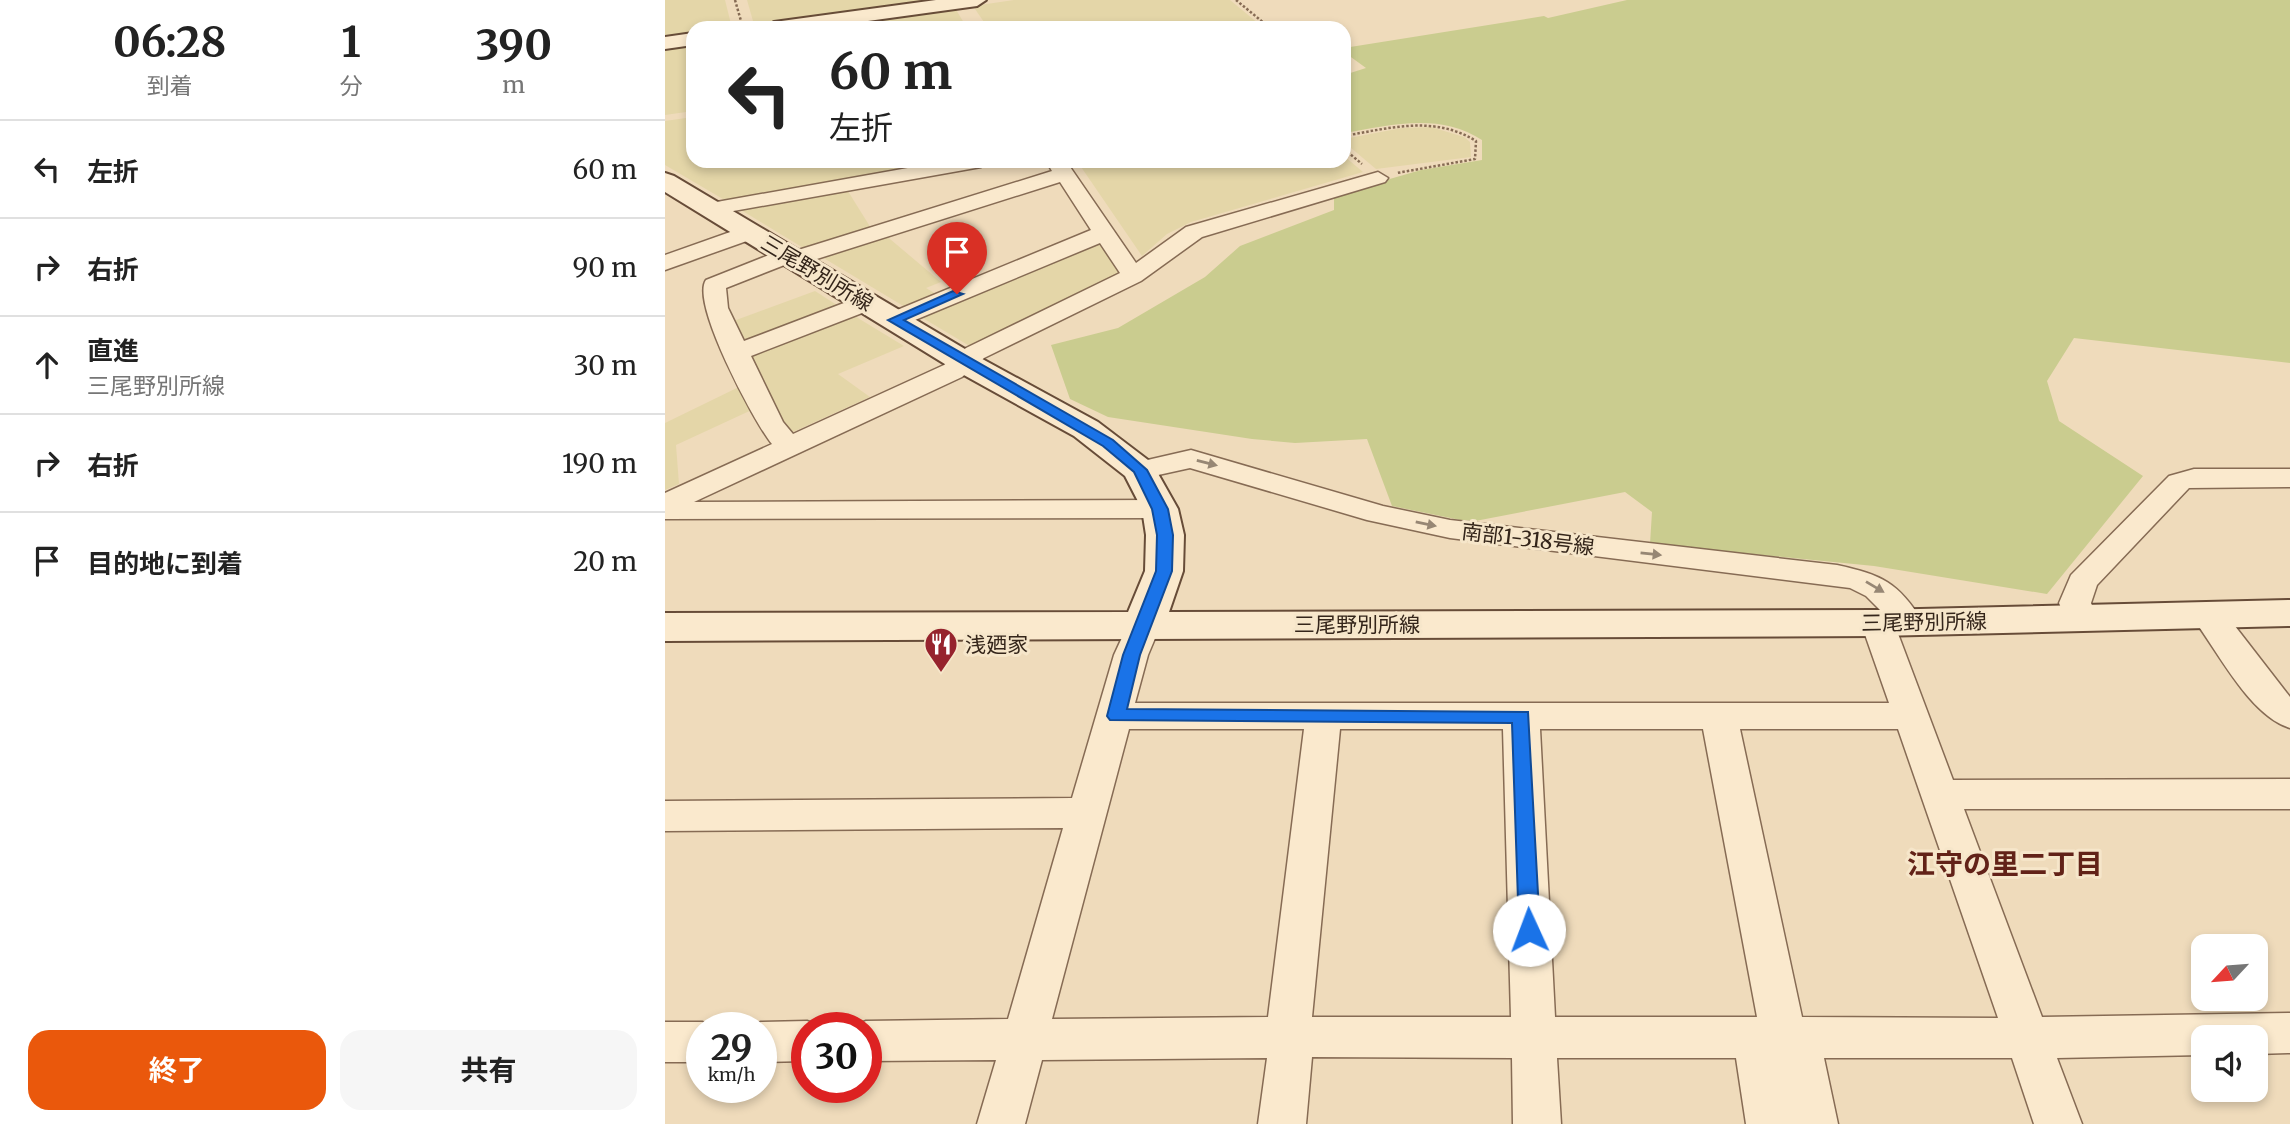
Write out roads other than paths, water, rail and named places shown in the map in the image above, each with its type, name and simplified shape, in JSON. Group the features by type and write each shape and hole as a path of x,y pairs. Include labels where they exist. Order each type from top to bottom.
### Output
{"main road":[{"path":"825,21 977,0"},
{"path":"665,43 686,40"},
{"name":"三尾野別所線","path":"665,181 964,362 1086,429 1140,470 1160,509 1165,535 1164,571 1144,624 1892,623 2290,613"},
{"path":"665,627 1144,624"}],"street":[{"path":"711,209 942,168"},
{"path":"788,446 769,424 716,308 714,285 1057,168"},
{"path":"1061,168 1133,276"},
{"path":"1160,509 671,511 665,505 953,371 975,353 1133,276 1194,232 1378,177"},
{"path":"665,263 750,232"},
{"path":"894,320 1104,233"},
{"path":"738,352 866,303"},
{"name":"南部1-318号線","path":"1140,470 1191,459 1366,511 1450,529 1837,575 1873,583 1888,596 1911,716 2058,1124"},
{"path":"2081,619 2075,603 2082,582 2179,482 2195,478 2290,478"},
{"path":"2209,615 2271,701 2290,715"},
{"path":"1001,1124 1131,655 1144,624"},
{"path":"1116,716 1911,716"},
{"path":"1282,1124 1290,1062 1288,1037 1323,717"},
{"path":"1521,717 1537,1124"},
{"path":"1719,717 1783,1036 1801,1057 1814,1124"},
{"path":"1939,795 2290,794"},
{"path":"665,816 1088,813"},
{"path":"882,1041 1288,1037 2027,1038 2290,1033"},
{"path":"1770,1124 1759,1058 1783,1036"},
{"path":"665,1042 686,1042"}],"place":[{"name":"浅廼家","path":"941,674"}],"district":[{"name":"江守の里二丁目","path":"2005,864"}]}
